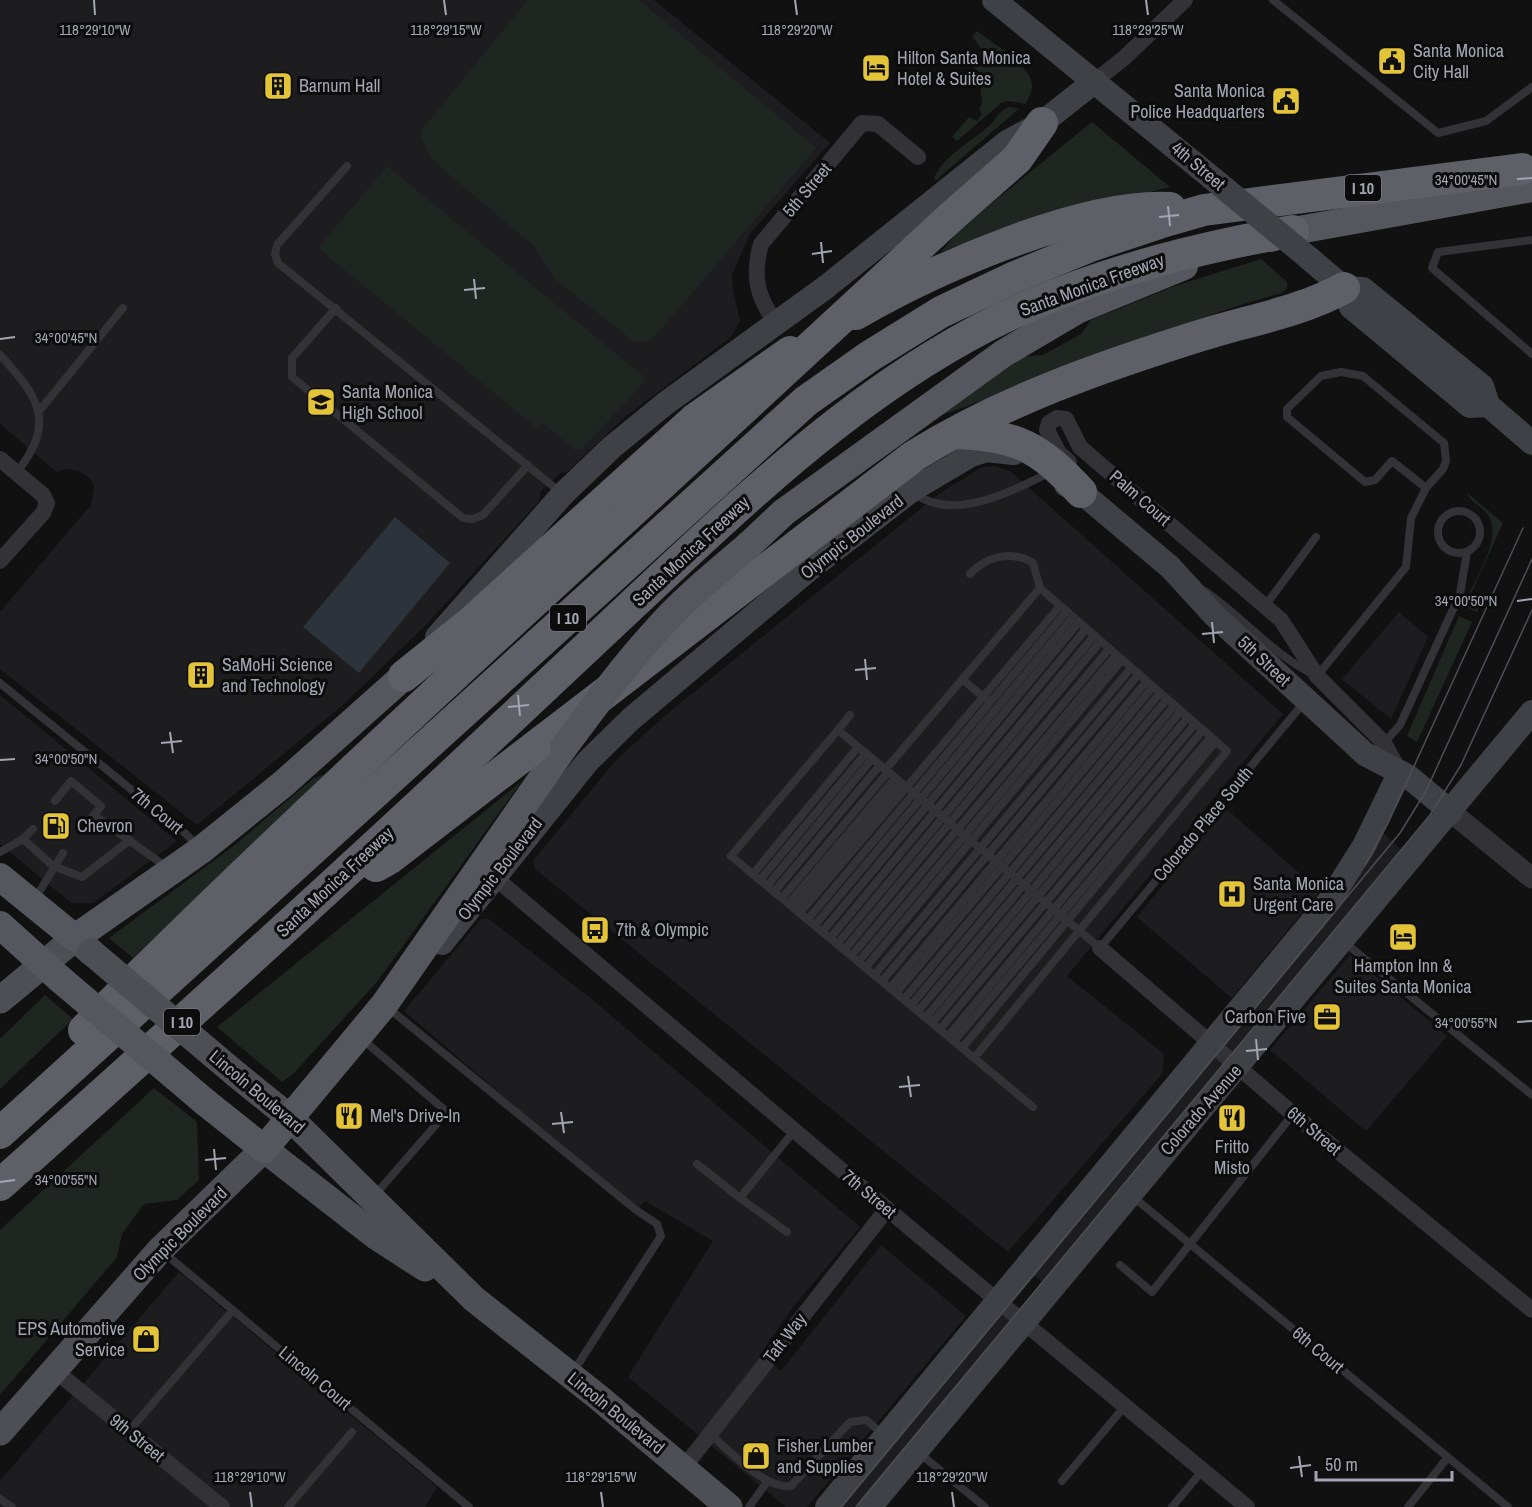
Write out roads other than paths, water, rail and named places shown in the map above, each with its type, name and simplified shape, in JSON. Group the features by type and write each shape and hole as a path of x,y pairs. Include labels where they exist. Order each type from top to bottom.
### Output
{"highway":[{"path":"0,1119 183,931 426,700 1017,159 1042,123"},
{"name":"Santa Monica Freeway","path":"0,1132 806,401 904,334 1015,277 1093,245 1204,210 1528,174"},
{"name":"Santa Monica Freeway","path":"0,1185 318,898 736,507 844,416 898,378 974,334 1031,305 1168,256 1293,231 1528,174"},
{"path":"83,945 172,871 283,784 404,676 470,623 695,419 796,348 903,287 1039,233 1103,215 1148,207 1204,210"},
{"path":"384,1005 564,747 616,677 655,631 697,589 784,512 1004,353 1079,309 1188,264 1293,231"},
{"path":"318,898 390,858 914,456 951,433 1003,408 1149,352 1235,325 1317,303 1344,288"},
{"path":"951,433 1000,436 1021,442 1040,453 1081,492"},
{"name":"Lincoln Boulevard","path":"0,877 83,945"},
{"name":"Lincoln Boulevard","path":"0,925 51,972 264,1149"},
{"name":"Olympic Boulevard","path":"264,1149 384,1005"}],"main road":[{"name":"4th Street","path":"994,0 1310,259 1344,288 1351,307 1470,406 1488,405 1530,438"},
{"path":"404,676 563,494 612,447 666,403 826,287 1007,142 1042,123 1095,81"},
{"name":"Olympic Boulevard","path":"384,1005 432,956 588,761 632,718 807,571 912,490 940,472 986,450 1016,453 1034,461 1081,492"},
{"name":"5th Street","path":"1081,492 1170,567 1214,615 1365,754 1400,772 1451,812"},
{"name":"Colorado Avenue","path":"870,1507 1024,1324 1129,1193 1239,1066 1532,712"},
{"name":"Colorado Avenue","path":"827,1507 884,1435 998,1302 1106,1169 1214,1044 1330,900 1364,846 1400,772"},
{"path":"0,1000 51,972 83,945"},
{"name":"Lincoln Boulevard","path":"83,945 290,1117 474,1299 684,1467 729,1507"},
{"name":"Olympic Boulevard","path":"0,1432 160,1250 264,1149"},
{"name":"Lincoln Boulevard","path":"264,1149 377,1237 474,1299"}],"street":[{"path":"1095,81 1124,58 1185,0"},
{"name":"5th Street","path":"775,322 761,302 757,284 756,261 762,244 862,123 878,124 918,157"},
{"name":"Palm Court","path":"1114,522 1095,486 1059,453 1049,439 1047,430 1049,423 1057,418 1066,419 1080,447 1281,620 1317,676"},
{"path":"0,459 43,495 47,503 43,513 0,561"},
{"name":"5th Street","path":"1317,676 1384,742 1400,772"},
{"name":"5th Street","path":"1451,812 1532,878"},
{"name":"7th Street","path":"494,877 1024,1324 1247,1507"},
{"name":"6th Street","path":"1100,948 1293,1114 1532,1310"},
{"name":"Taft Way","path":"684,1467 887,1209"},
{"name":"9th Street","path":"53,1369 222,1507"}],"lane":[{"path":"1273,0 1438,134 1486,121 1532,87"},
{"path":"347,166 277,245 275,254 278,263 563,494"},
{"path":"1532,240 1438,252 1432,268 1532,354"},
{"path":"16,473 35,448 40,410 123,308"},
{"path":"336,308 292,358 292,377 463,518 473,519 483,515 528,465"},
{"path":"0,355 22,379 40,410"},
{"path":"1170,567 1234,611 1297,667 1317,676 1406,567 1411,518 1426,489 1446,461 1444,443 1363,376 1341,372 1321,376 1287,409 1287,417 1365,482 1375,480 1392,461 1426,489"},
{"path":"912,490 925,501 942,505 965,505 1017,488 1049,473"},
{"path":"1384,742 1400,725 1460,594 1467,552 1478,543 1480,530 1475,517 1462,511 1455,511 1443,518 1438,531 1439,538 1446,549 1453,552 1467,552"},
{"path":"1265,606 1316,537"},
{"path":"970,574 992,558 1023,558 1036,566 1040,588 1227,751 975,1057"},
{"path":"823,931 902,784 962,679 1040,588"},
{"path":"784,900 1070,614"},
{"path":"838,943 939,814 1070,614"},
{"path":"784,900 902,784 1005,714 1086,629"},
{"path":"838,943 949,823 1097,639"},
{"path":"859,961 957,830 1116,654"},
{"path":"859,961 1048,750 1116,654"},
{"path":"901,995 999,864 1064,763 1131,668"},
{"path":"883,980 1138,675"},
{"path":"962,679 1154,839"},
{"name":"7th Court","path":"0,682 186,834 201,850"},
{"path":"875,974 979,848 1064,763 1156,690"},
{"path":"999,864 1156,690"},
{"path":"901,995 1013,876 1089,784 1156,690"},
{"name":"Colorado Place South","path":"1100,948 1306,700"},
{"path":"926,1016 1035,894 1107,800 1181,712"},
{"path":"926,1016 1024,885 1107,800 1181,712"},
{"path":"850,715 731,856 941,1028 1033,1107"},
{"path":"1133,821 1196,724"},
{"path":"939,814 1023,729"},
{"path":"837,730 1100,948"},
{"path":"952,1038 1133,821 1203,730"},
{"path":"941,1028 1056,912 1133,821 1213,739"},
{"path":"968,839 1037,741"},
{"path":"756,877 858,747"},
{"path":"756,877 869,756"},
{"path":"784,900 869,756"},
{"path":"55,801 71,781 101,807 85,827"},
{"path":"784,900 902,784"},
{"path":"812,922 902,784"},
{"path":"94,815 159,859 172,871"},
{"path":"0,852 23,839 33,829"},
{"path":"23,839 53,866 82,877 130,840"},
{"path":"33,902 53,866 63,854"},
{"path":"963,1047 1056,912"},
{"path":"1342,940 1532,1095"},
{"path":"384,1005 636,1210 657,1224 661,1236 570,1376"},
{"path":"358,1036 447,1112 372,1199"},
{"path":"1120,1265 1152,1292 1293,1114"},
{"path":"740,1198 794,1131"},
{"path":"697,1164 787,1232"},
{"name":"6th Court","path":"1129,1193 1508,1507"},
{"name":"Lincoln Court","path":"160,1250 470,1507"},
{"path":"129,1431 233,1310"},
{"path":"1062,1481 1125,1406"},
{"path":"710,1434 767,1482 791,1486 850,1422 866,1420 884,1435"},
{"path":"288,1507 352,1432"},
{"path":"916,1450 985,1507"},
{"path":"1408,1507 1448,1457"},
{"path":"1172,1507 1203,1470"},
{"path":"749,1507 767,1482"},
{"path":"0,1499 12,1507"}],"tram line":[{"path":"1365,865 1388,823 1523,528"},
{"path":"841,1507 1400,833 1426,791 1532,559"},
{"path":"856,1507 1430,815 1461,765 1532,610"}],"place":[{"name":"Santa Monica City Hall","path":"1392,61"},
{"name":"Hilton Santa Monica Hotel & Suites","path":"876,68"},
{"name":"Barnum Hall","path":"278,86"},
{"name":"Santa Monica Police Headquarters","path":"1286,101"},
{"name":"Santa Monica High School","path":"321,402"},
{"name":"SaMoHi Science and Technology","path":"201,675"},
{"name":"Chevron","path":"56,826"},
{"name":"Santa Monica Urgent Care","path":"1232,894"},
{"name":"7th & Olympic","path":"595,930"},
{"name":"Hampton Inn & Suites Santa Monica","path":"1403,937"},
{"name":"Carbon Five","path":"1327,1017"},
{"name":"Mel's Drive-In","path":"349,1116"},
{"name":"Fritto Misto","path":"1232,1118"},
{"name":"EPS Automotive Service","path":"146,1339"},
{"name":"Fisher Lumber and Supplies","path":"756,1456"}]}
